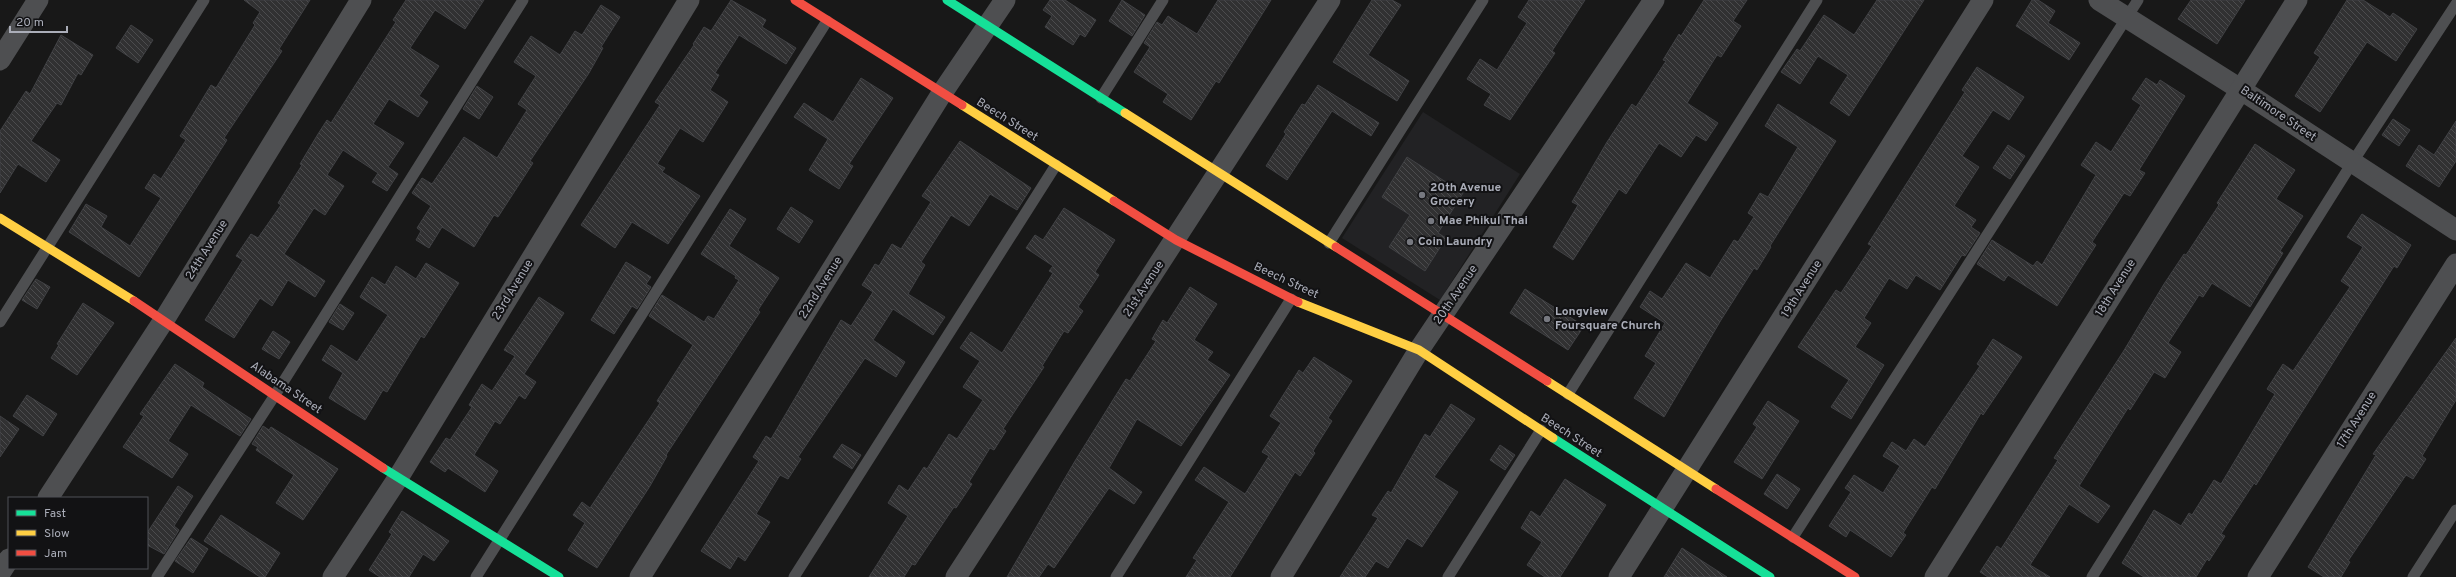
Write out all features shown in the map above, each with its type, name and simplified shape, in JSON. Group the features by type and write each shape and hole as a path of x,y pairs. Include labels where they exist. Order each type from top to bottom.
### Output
{"street":[{"path":"0,60 38,0"},
{"name":"24th Avenue","path":"49,497 164,320 362,0"},
{"name":"23rd Avenue","path":"333,577 398,478 689,0"},
{"name":"Beech Street","path":"795,0 1176,240 1292,299 1419,350 1663,510 1769,577"},
{"path":"947,0 1855,577"},
{"name":"22nd Avenue","path":"640,577 942,93 1005,0"},
{"name":"21st Avenue","path":"956,577 1176,240 1330,0"},
{"name":"20th Avenue","path":"1281,577 1419,350 1654,0"},
{"name":"19th Avenue","path":"1619,577 1663,510 1983,0"},
{"name":"Baltimore Street","path":"2099,0 2240,89 2456,230"},
{"name":"18th Avenue","path":"1935,577 2297,0"},
{"name":"Alabama Street","path":"0,218 164,320 398,478 559,577"},
{"name":"17th Avenue","path":"2258,577 2456,264"},
{"path":"0,573 8,561"}],"lane":[{"path":"0,322 204,0"},
{"path":"157,577 275,395 523,0"},
{"path":"1101,98 1163,0"},
{"path":"1329,243 1483,0"},
{"path":"1568,394 1817,0"},
{"path":"1793,537 2138,0"},
{"path":"2092,577 2352,163 2456,4"},
{"path":"476,577 827,21"},
{"path":"794,577 1056,165"},
{"path":"1116,577 1292,299"},
{"path":"1448,577 1541,430"},
{"path":"2413,577 2456,510"}],"shaded area":[{"path":"1423,112 1520,174 1440,300 1342,238"}],"building":[{"path":"244,0 310,0 279,49 282,51 224,138 227,140 139,277 69,232 86,204 107,216 101,227 130,246 161,198 145,188 154,174 161,179 186,140 180,136 211,85 216,88 255,25 253,23 260,12"},
{"path":"406,0 484,0 465,29 435,10 410,48 439,66 419,96 428,102 418,117 389,99 373,124 404,143 388,167 398,174 387,191 372,182 378,173 343,150 327,175 344,186 325,215 314,208 284,254 325,281 315,297 288,280 272,306 260,298 234,338 205,320 243,260 236,256 251,234 258,238 281,205 278,203 302,165 300,164 318,134 327,120 331,123 396,22 393,20"},
{"path":"731,0 766,20 762,27 796,48 786,64 739,35 715,73 719,75 710,90 728,102 703,142 680,128 657,164 665,168 662,172 700,196 668,244 632,222 615,248 581,225 660,105 655,102 694,45 693,44 704,27 711,31"},
{"path":"1050,0 1065,0 1096,20 1085,37 1080,34 1073,45 1045,27 1052,16 1043,10"},
{"path":"1122,0 1145,15 1132,36 1109,21"},
{"path":"1218,0 1271,0 1219,83 1216,81 1191,120 1163,102 1168,94 1134,72 1150,47 1144,43 1157,22 1162,25 1168,16 1197,34"},
{"path":"1372,0 1392,0 1401,5 1368,55 1409,81 1397,101 1333,62"},
{"path":"1529,0 1585,0 1552,51 1555,53 1510,120 1484,105 1491,94 1467,79 1480,59 1497,70 1527,23 1518,17"},
{"path":"1704,0 1747,0 1733,21 1741,26 1721,57 1717,55 1687,103 1718,123 1706,141 1696,135 1681,157 1659,143 1626,194 1619,189 1573,260 1553,247 1578,205 1572,202 1607,142 1632,104 1636,107 1666,61 1663,60 1679,34 1681,36"},
{"path":"1877,0 1924,0 1849,116 1830,103 1848,75 1818,56 1800,84 1781,72 1797,49 1800,51 1824,15 1854,35"},
{"path":"2032,0 2038,0 2055,11 2048,23 2080,43 2069,60 2016,26"},
{"path":"2191,0 2245,0 2217,44 2178,19"},
{"path":"2347,0 2363,0 2390,17 2393,13 2417,29 2396,61 2367,42 2320,112 2295,96 2320,57 2314,53"},
{"path":"601,5 620,17 601,47 603,48 589,73 530,161 533,163 498,217 494,215 474,247 442,227 429,248 416,240 421,231 417,228 431,206 412,193 422,178 432,184 464,137 497,158 527,110 518,104 536,76 514,62 531,36 560,55 575,31 582,35"},
{"path":"131,25 153,40 138,63 116,48"},
{"path":"61,35 93,55 81,75 78,73 61,105 57,103 31,141 60,160 46,182 18,164 0,193 0,131 26,91 30,94"},
{"path":"1977,67 2024,97 2009,120 1993,110 1962,156 1979,167 1954,206 1976,220 1971,227 1980,233 1965,256 1962,255 1940,290 1916,275 1907,289 1889,278 1864,318 1871,323 1855,347 1884,365 1851,419 1831,407 1849,380 1798,347 1836,290 1841,293 1872,246 1868,244 1965,92 1962,90"},
{"path":"861,78 893,98 849,164 853,166 839,189 809,170 828,139 794,117 804,103 833,122"},
{"path":"2146,78 2157,85 2160,80 2185,96 2139,170 2145,173 2130,196 2124,193 2092,242 2096,245 2057,306 2008,275 2004,281 1977,264 1992,240 2033,266 2037,261 2042,265 2096,175 2081,165 2096,142 2111,152 2141,105 2132,99"},
{"path":"1318,85 1379,123 1371,136 1332,111 1287,180 1266,166 1286,134 1284,132 1302,104 1305,105"},
{"path":"477,86 493,97 479,119 463,109"},
{"path":"1778,104 1836,141 1770,246 1771,247 1757,270 1754,268 1721,320 1664,417 1634,398 1656,363 1645,356 1665,323 1640,307 1650,291 1662,299 1686,263 1710,278 1734,240 1738,242 1754,217 1748,213 1760,193 1768,197 1798,147 1765,126"},
{"path":"2393,119 2410,130 2399,146 2382,135"},
{"path":"2456,121 2456,161 2439,187 2406,166 2419,145 2434,155"},
{"path":"960,141 1031,188 1017,210 990,194 969,226 951,215 921,262 925,265 908,294 945,317 933,335 893,309 873,340 905,362 896,377 865,358 798,457 801,459 788,479 780,475 756,514 770,522 745,561 738,556 730,569 701,551 759,461 753,457 766,436 771,439 841,320 851,326 873,292 862,285 875,264 879,266 892,244 901,249 931,202 922,196"},
{"path":"2255,144 2295,170 2276,199 2303,216 2280,251 2283,253 2250,307 2212,283 2203,297 2199,295 2168,343 2181,352 2165,378 2154,372 2130,410 2128,408 2079,486 2110,506 2098,523 2069,504 2030,565 2050,577 1988,577 1980,572 1997,546 2001,549 2058,460 2054,458 2123,352 2164,284 2184,254 2186,255 2219,205 2217,203"},
{"path":"2008,145 2025,156 2010,179 1993,168"},
{"name":"20th Avenue Grocery","path":"1407,157 1463,193 1438,233 1446,238 1425,271 1389,247 1410,215 1382,197"},
{"path":"791,207 813,221 799,243 777,229"},
{"path":"1064,208 1115,240 1095,272 1099,275 1078,307 1083,311 1068,333 1064,331 1042,366 1044,367 1003,429 1006,431 994,450 990,448 969,482 972,484 956,508 954,507 915,565 912,564 904,577 869,577 908,516 888,503 899,485 908,491 924,467 927,469 949,434 957,439 983,400 963,387 980,361 960,348 971,332 1002,353 1053,273 1049,271 1053,266 1026,248 1035,235 1043,240"},
{"path":"730,209 746,219 729,246 779,278 758,310 760,312 666,455 667,456 650,486 597,568 568,550 585,523 573,515 582,502 590,508 660,403 657,401 693,345 649,316 662,295 704,322 708,316 714,319 739,280 735,278 736,276 701,254"},
{"path":"2362,214 2411,245 2397,268 2394,266 2256,485 2254,483 2221,534 2225,536 2209,561 2207,559 2196,577 2144,577 2122,563 2154,510 2181,526 2189,513 2192,515 2214,480 2221,484 2275,394 2267,389 2283,364 2293,371 2350,287 2341,281 2363,247 2347,237"},
{"path":"626,262 651,277 646,284 651,287 637,309 632,306 614,334 591,320"},
{"path":"426,263 459,283 424,338 421,336 387,392 383,390 365,420 329,398 343,373 322,360 331,345 357,362 388,315 360,297 372,277 385,285 396,266 416,279"},
{"path":"36,279 50,287 37,309 22,300"},
{"path":"1190,287 1217,304 1194,340 1213,352 1207,360 1230,375 1181,446 1137,419 1109,468 1142,492 1134,504 1109,488 1054,568 1048,564 1039,577 1007,577 1075,461 1126,379 1130,381 1156,341 1152,339 1163,320 1167,323"},
{"name":"Longview Foursquare Church","path":"1525,289 1584,326 1568,350 1510,313"},
{"path":"539,297 564,313 524,374 536,382 525,399 519,395 500,424 495,421 474,455 498,471 485,492 448,468 445,472 430,462 446,438 450,440 472,407 469,405 482,384 492,391 515,356 504,350"},
{"path":"83,303 114,323 77,375 51,358 59,345 57,344"},
{"path":"340,304 354,313 343,330 329,322"},
{"path":"273,331 290,342 279,359 262,349"},
{"path":"2456,338 2456,400 2422,456 2426,459 2413,479 2406,475 2348,561 2350,562 2341,577 2324,577 2308,567 2376,455 2373,454"},
{"path":"1993,339 2022,357 1983,415 1981,413 1935,489 1932,487 1903,533 1906,535 1891,557 1850,530 1846,537 1829,526 1851,492 1845,488 1854,475 1883,493 1900,466 1883,456 1892,442 1906,451 1914,439 1925,447 1980,366 1977,364"},
{"path":"1314,357 1352,381 1328,418 1332,421 1313,451 1315,453 1300,476 1295,472 1230,577 1186,577 1197,560 1193,558 1229,502 1195,480 1204,467 1245,494 1269,456 1262,452 1281,423 1270,416 1299,370 1303,373"},
{"path":"175,364 204,383 202,387 251,419 240,436 191,405 168,441 188,454 172,478 123,447 144,416 140,414"},
{"path":"27,395 57,414 43,436 13,416"},
{"path":"1768,401 1799,421 1762,479 1734,462 1757,427 1753,424"},
{"path":"1451,404 1475,419 1434,477 1458,492 1422,547 1407,538 1388,568 1376,561 1365,577 1340,577 1378,518 1372,515 1388,491 1391,493 1425,434 1430,437"},
{"path":"0,416 19,429 0,457"},
{"path":"263,426 269,430 271,427 338,469 303,520 276,503 294,475 256,450 258,447 252,444"},
{"path":"842,444 861,455 852,469 833,457"},
{"path":"1500,445 1515,455 1505,470 1490,460"},
{"path":"1777,474 1800,489 1787,509 1764,494"},
{"path":"1565,479 1606,505 1560,577 1545,577 1527,565 1542,542 1521,528 1531,511 1540,517"},
{"path":"178,486 193,496 174,526 179,530 164,554 148,546 148,531"},
{"path":"402,511 449,541 434,561 423,554 409,577 380,577 369,570 392,534 389,532"},
{"path":"221,515 280,553 265,577 260,577 204,541"},
{"path":"191,538 208,549 193,573 175,561"},
{"path":"1682,548 1727,577 1664,577"}],"traffic: fast":[{"path":"947,0 1125,113"},
{"path":"1553,438 1770,577"},
{"path":"383,468 559,577"}],"traffic: slow":[{"path":"962,105 1114,201"},
{"path":"1125,113 1336,247"},
{"path":"0,218 134,301"},
{"path":"1298,302 1419,350 1553,438"},
{"path":"1547,381 1716,489"}],"traffic: jam":[{"path":"795,0 962,105"},
{"path":"1114,201 1176,240 1298,302"},
{"path":"1336,247 1547,381"},
{"path":"134,301 383,468"},
{"path":"1716,489 1855,577"}],"place":[{"name":"20th Avenue Grocery","path":"1422,195"},
{"name":"Mae Phikul Thai","path":"1431,221"},
{"name":"Coin Laundry","path":"1410,242"},
{"name":"Longview Foursquare Church","path":"1547,319"}]}
